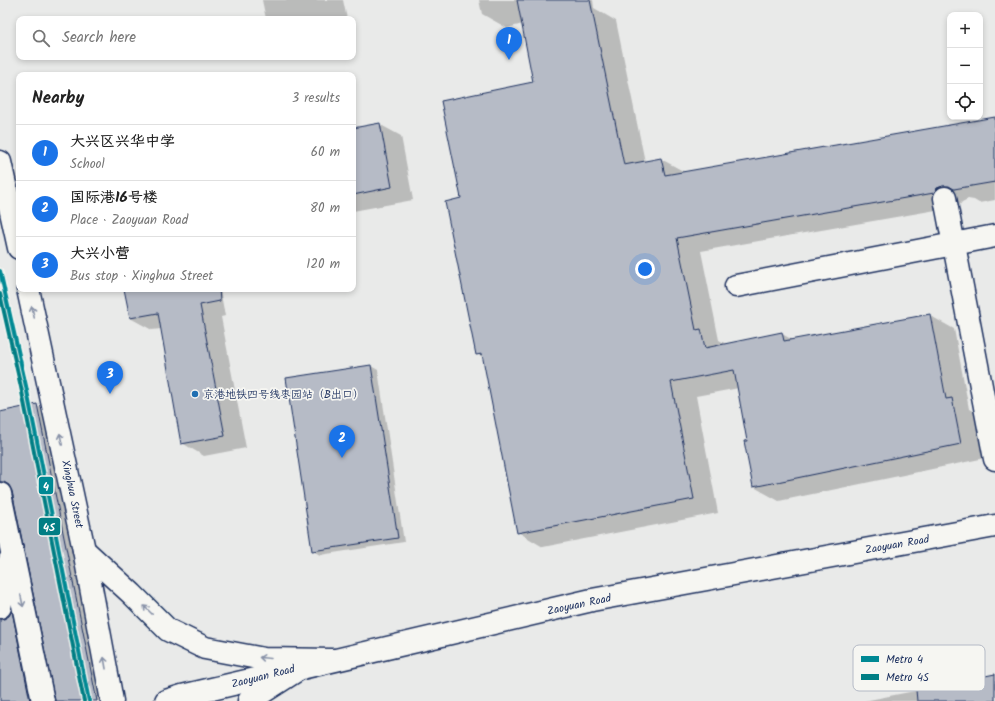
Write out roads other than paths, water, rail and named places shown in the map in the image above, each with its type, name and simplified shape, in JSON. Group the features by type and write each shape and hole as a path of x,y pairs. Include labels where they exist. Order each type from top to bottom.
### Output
{"street":[{"path":"0,162 16,234"},
{"path":"945,198 995,459"},
{"path":"736,286 995,236"},
{"name":"Xinghua Street","path":"29,292 84,550 112,701"},
{"path":"0,494 43,701"},
{"name":"Zaoyuan Road","path":"166,701 302,667 592,600 995,526"},
{"path":"84,550 132,594 168,630 206,648 264,659 332,660"},
{"path":"0,607 12,551"},
{"path":"249,701 302,667"}],"metro line":[{"name":"4","path":"0,271 26,386 89,701"},
{"name":"4S","path":"0,294 21,387 84,701"}],"place":[{"name":"大兴区兴华中学","path":"509,60"},
{"name":"大兴小营","path":"110,394"},
{"name":"京港地铁四号线枣园站（B出口）","path":"195,394"},
{"name":"国际港16号楼","path":"342,458"}]}
